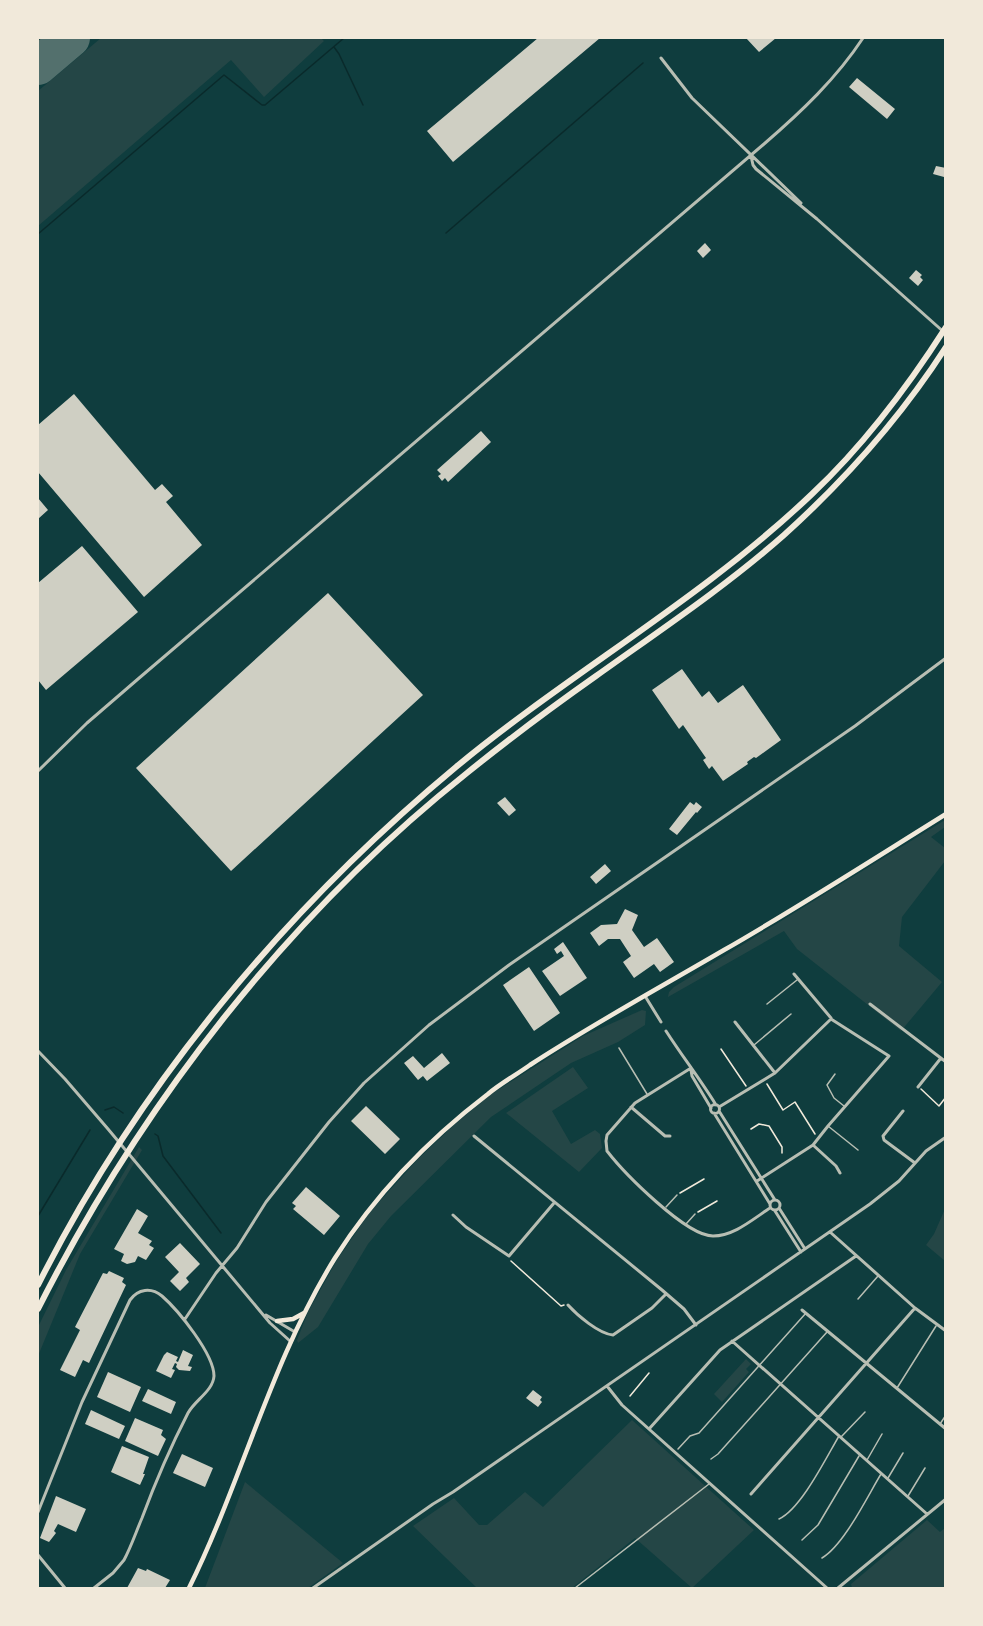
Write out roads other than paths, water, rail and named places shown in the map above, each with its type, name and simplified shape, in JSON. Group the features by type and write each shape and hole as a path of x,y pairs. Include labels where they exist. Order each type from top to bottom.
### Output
{"highway":[{"path":"38,1285 94,1183 166,1077 246,974 345,867 456,767 721,572 787,517 822,485 873,429 906,386 945,327"},
{"path":"38,1309 78,1232 141,1130 212,1034 301,928 353,874 456,781 782,537 821,500 881,436 907,403 945,347"}],"main road":[{"path":"189,1588 224,1511 295,1332 306,1311 335,1258 368,1210 416,1158 489,1092 559,1046 793,909 945,814"},
{"path":"277,1321 293,1319 306,1311"}],"street":[{"path":"38,771 121,693 751,156 822,91 863,38"},
{"path":"661,58 692,98 817,219"},
{"path":"751,156 756,169 817,219 945,334"},
{"path":"185,1319 279,1185 329,1122 364,1083 429,1025 515,961 855,726 945,658"},
{"path":"757,1181 813,1145 889,1056 831,1018 794,975"},
{"path":"645,996 661,1022"},
{"path":"870,1004 945,1062"},
{"path":"714,1113 718,1108 775,1073 831,1018"},
{"path":"735,1022 775,1073"},
{"path":"666,1031 696,1073 779,1203 777,1209 801,1252"},
{"path":"38,1051 108,1129 270,1323 291,1342"},
{"path":"918,1087 941,1058"},
{"path":"691,1068 631,1107 607,1135 607,1151 628,1177 700,1234 714,1236 738,1229 775,1200"},
{"path":"691,1068 692,1076 770,1206 777,1209 805,1249"},
{"path":"631,1107 665,1136 670,1136"},
{"path":"711,1108 718,1108"},
{"path":"903,1111 884,1136 884,1140 915,1163"},
{"path":"474,1136 684,1309 696,1325"},
{"path":"313,1588 888,1191 926,1151 945,1137"},
{"path":"813,1145 836,1166 840,1173"},
{"path":"453,1215 466,1227 509,1256 554,1203"},
{"path":"830,1232 915,1308 945,1331"},
{"path":"649,1429 715,1355 856,1256"},
{"path":"38,1512 91,1382 126,1307 136,1293 144,1290 157,1293 185,1319 210,1362 213,1373 212,1383 189,1411 124,1560 113,1573 94,1588"},
{"path":"568,1305 575,1313 606,1334 613,1335 652,1308 666,1294"},
{"path":"750,1494 915,1308"},
{"path":"802,1310 945,1429"},
{"path":"264,1315 295,1332"},
{"path":"732,1341 927,1514"},
{"path":"607,1386 622,1405 827,1588"},
{"path":"838,1588 945,1498"},
{"path":"38,1555 65,1588"}],"lane":[{"path":"766,1004 798,979"},
{"path":"753,1046 792,1014"},
{"path":"619,1048 647,1095"},
{"path":"835,1074 827,1085 834,1098 845,1107"},
{"path":"828,1126 858,1150"},
{"path":"665,1208 677,1195"},
{"path":"685,1224 695,1214"},
{"path":"858,1299 878,1275"},
{"path":"678,1449 690,1436 699,1433 806,1313"},
{"path":"897,1388 936,1325"},
{"path":"711,1459 828,1331"},
{"path":"779,1519 786,1516 797,1504 840,1437 865,1412"},
{"path":"939,1424 945,1415"},
{"path":"866,1461 882,1434"},
{"path":"887,1479 903,1453"},
{"path":"802,1540 818,1524 860,1455"},
{"path":"907,1497 925,1468"},
{"path":"822,1558 840,1542 881,1474"},
{"path":"575,1588 710,1484"}],"waterway":[{"path":"38,234 224,75 265,105 344,38"},
{"path":"334,47 363,105"},
{"path":"446,233 643,63"},
{"path":"105,1110 114,1107 123,1113"},
{"path":"38,1216 90,1130"},
{"path":"155,1134 158,1136 163,1156 221,1233"}]}
